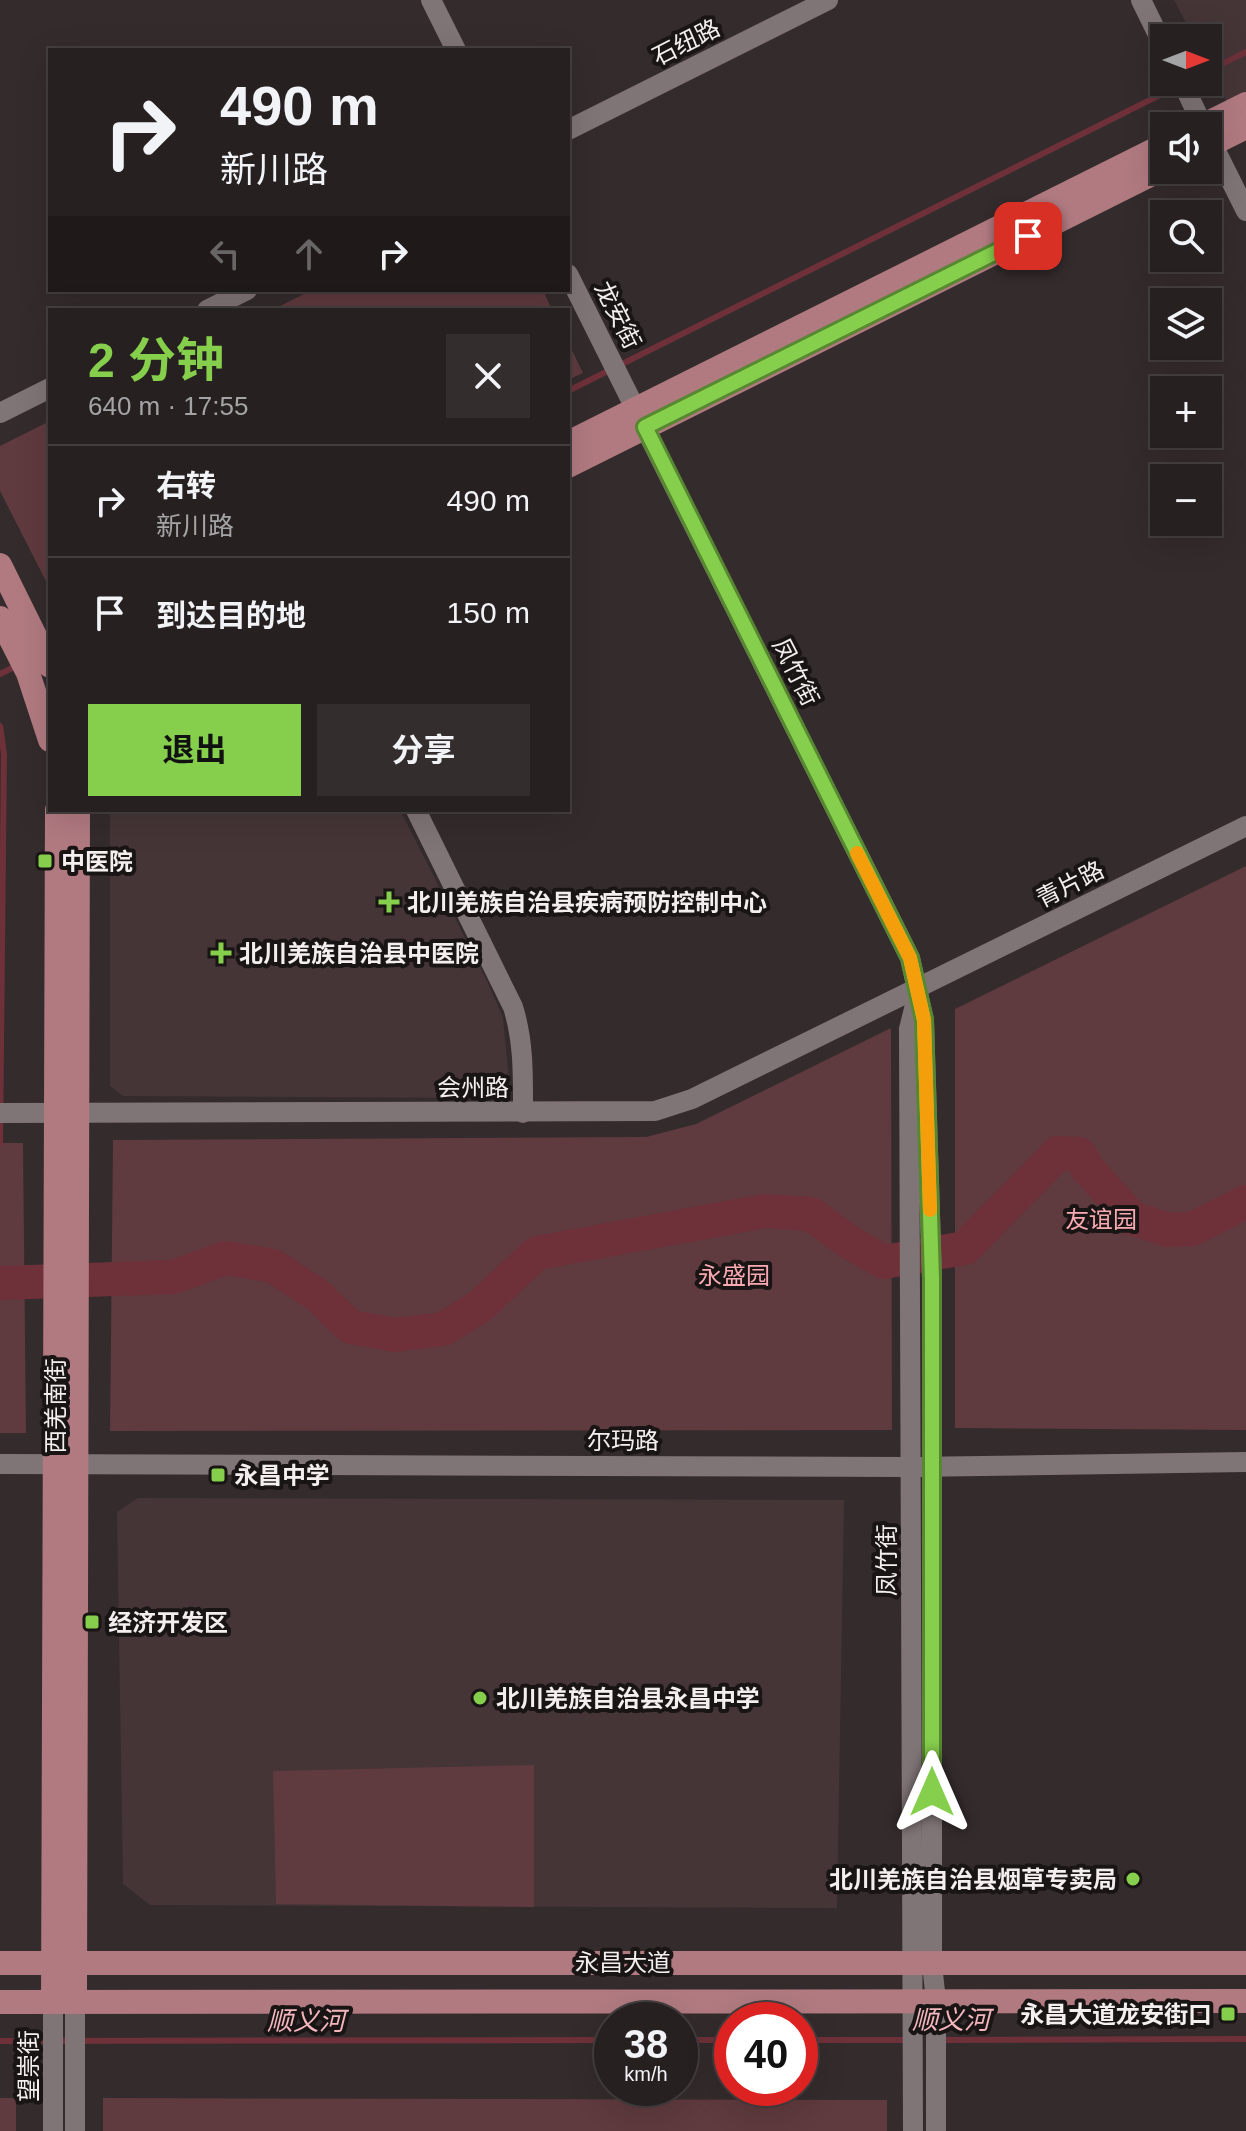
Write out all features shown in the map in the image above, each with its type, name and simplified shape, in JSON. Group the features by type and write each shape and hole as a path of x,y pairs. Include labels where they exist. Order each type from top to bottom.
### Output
{"main road":[{"path":"1222,122 1246,104"},
{"path":"1222,131 1246,127"},
{"path":"570,465 640,418 1150,152"},
{"path":"570,442 640,418 1150,175"},
{"path":"0,565 26,643"},
{"path":"0,618 26,643 42,667 47,720"},
{"name":"西羌南街","path":"57,812 67,1113"},
{"name":"西羌南街","path":"64,2012 67,1113 78,812"},
{"name":"永昌大道","path":"0,1963 1246,1963"},
{"name":"永昌大道","path":"0,2002 64,2012 925,2013 1246,2001"}],"street":[{"path":"431,0 455,48"},
{"name":"石纽路","path":"570,129 828,0"},
{"path":"1141,0 1153,24"},
{"path":"1222,165 1246,211"},
{"name":"龙安街","path":"570,278 621,380"},
{"path":"211,308 243,292"},
{"name":"凤竹街","path":"621,380 910,958 918,990 909,1029 920,1183 932,1279 922,1466 923,1963 925,2013 936,2069 936,2131"},
{"path":"0,413 48,389"},
{"path":"417,812 513,1007 523,1052 523,1113"},
{"name":"青片路","path":"918,990 1246,826"},
{"name":"会州路","path":"9,1113 635,1113 673,1106 918,990"},
{"name":"凤竹街","path":"920,1183 910,1280 922,1466"},
{"name":"尔玛路","path":"0,1464 922,1466 1246,1462"},
{"name":"望崇街","path":"64,2012 75,2069 75,2131"},
{"name":"望崇街","path":"53,2131 54,2069 64,2012"},
{"name":"凤竹街","path":"913,2131 913,2068 925,2013"}],"shaded area":[{"path":"1174,0 1246,0 1246,140 1222,93 1222,24 1187,24"},
{"name":"北川羌族自治县中医院","path":"110,812 401,812 503,1018 509,1080 491,1098 123,1096 110,1086"},
{"name":"北川羌族自治县永昌中学","path":"138,1498 844,1500 837,1908 150,1905 123,1884 117,1512"}],"green space":[{"path":"308,292 544,292 551,308 276,308"},
{"path":"570,346 583,373 570,379"},
{"path":"48,422 48,585 0,491 0,446"},
{"name":"友谊园","path":"1246,866 1246,1430 955,1428 955,1009"},
{"name":"永盛园","path":"891,1028 892,1430 110,1431 113,1140 646,1137 696,1124"},
{"path":"0,1143 23,1143 26,1433 0,1433"},
{"path":"534,1765 534,1907 276,1904 273,1771"},
{"path":"0,2098 16,2098 16,2131 0,2131"},
{"path":"103,2098 594,2099 594,2106 698,2106 698,2100 714,2100 714,2106 818,2106 818,2100 887,2100 887,2131 103,2131"}],"waterway":[{"path":"1222,64 1246,52"},
{"path":"570,390 1158,96"},
{"path":"0,674 18,665"},
{"path":"0,726 4,754 0,1143"},
{"path":"0,1283 173,1277 226,1258 273,1266 316,1294 351,1327 395,1335 443,1329 479,1307 537,1253 765,1211 811,1214 849,1242 884,1262 965,1248 1058,1153 1079,1154 1087,1168 1132,1218 1168,1230 1192,1229 1246,1202"},
{"name":"顺义河","path":"938,2040 1246,2039"},
{"name":"顺义河","path":"0,2041 594,2040"},
{"name":"顺义河","path":"698,2040 714,2040"},
{"name":"顺义河","path":"818,2040 910,2040"}],"slow traffic":[{"path":"857,853 910,958 918,990 924,1020 930,1210"}],"place":[{"name":"中医院","path":"45,861"},
{"name":"北川羌族自治县疾病预防控制中心","path":"389,902"},
{"name":"北川羌族自治县中医院","path":"221,953"},
{"name":"永昌中学","path":"218,1475"},
{"name":"经济开发区","path":"92,1622"},
{"name":"北川羌族自治县永昌中学","path":"480,1698"},
{"name":"北川羌族自治县烟草专卖局","path":"1133,1879"},
{"name":"永昌大道龙安街口","path":"1228,2014"}],"route":[{"path":"932,1792 932,1279 924,1020 918,990 910,958 645,427 1028,236"}]}
